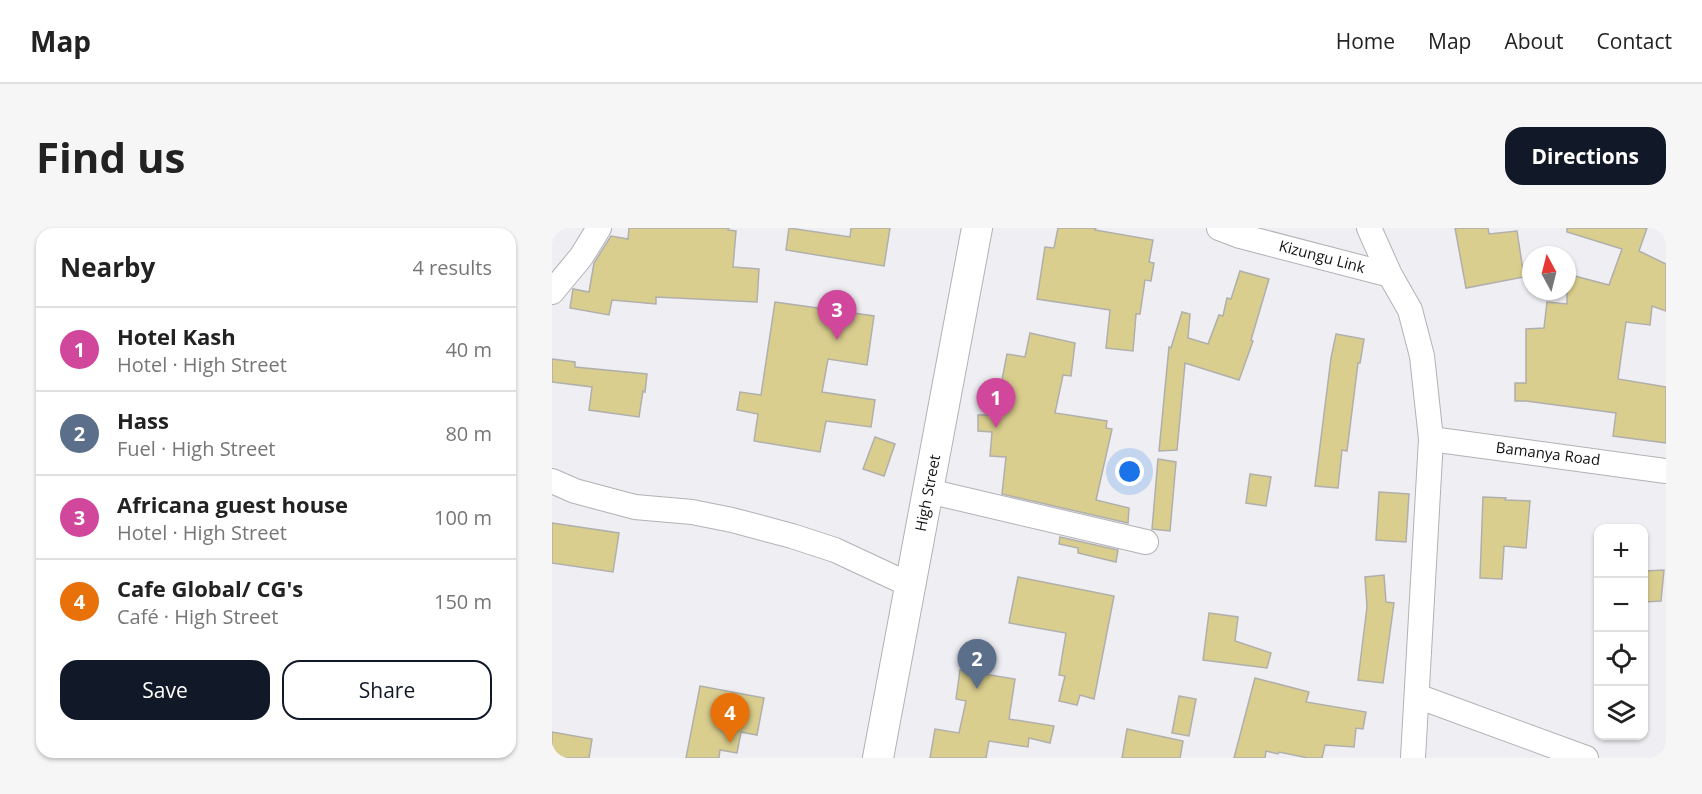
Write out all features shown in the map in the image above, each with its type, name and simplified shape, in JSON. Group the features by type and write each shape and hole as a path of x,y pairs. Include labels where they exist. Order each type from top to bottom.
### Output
{"main road":[{"name":"High Street","path":"878,758 977,228"}],"street":[{"path":"552,292 581,257 599,228"},
{"name":"Kizungu Link","path":"1219,228 1240,236 1390,275"},
{"path":"1369,228 1390,275 1410,310 1422,356 1431,439 1413,758"},
{"name":"Bamanya Road","path":"1431,439 1666,471"},
{"path":"552,481 575,491 635,507 692,512 792,536 836,550 910,585"},
{"path":"928,492 1146,542"},
{"path":"1417,696 1586,758"}],"building":[{"path":"629,228 729,228 728,230 736,231 733,267 759,269 757,302 656,297 656,304 612,300 609,315 570,308 573,289 589,292 594,263 611,236 628,239"},
{"path":"789,228 850,237 851,228 890,228 884,266 786,250"},
{"path":"1058,228 1096,228 1095,230 1153,240 1149,262 1154,263 1151,281 1145,280 1140,314 1136,314 1133,351 1106,348 1110,310 1037,299 1045,247 1054,248"},
{"path":"1455,228 1488,228 1489,234 1517,231 1522,277 1466,288"},
{"path":"1567,228 1647,228 1639,251 1666,264 1666,311 1652,306 1650,325 1626,322 1618,379 1666,387 1666,443 1613,436 1616,413 1515,401 1515,383 1526,383 1526,329 1544,328 1547,302 1567,304 1567,300 1576,300 1576,276 1609,285 1622,249 1567,232"},
{"path":"1240,271 1269,279 1251,340 1253,341 1239,380 1185,363 1177,450 1159,451 1169,347 1171,348 1182,312 1190,314 1188,338 1208,344 1219,315 1223,316 1227,298 1231,299"},
{"path":"775,302 874,316 867,365 828,359 822,392 875,400 871,427 826,421 820,452 754,441 758,414 737,410 740,392 761,395"},
{"path":"1030,333 1075,343 1071,376 1063,375 1055,413 1107,421 1106,428 1112,429 1096,500 1129,508 1128,523 1002,494 1006,457 990,456 992,432 978,431 978,415 993,415 1007,354 1025,357"},
{"path":"1336,334 1364,339 1360,363 1358,363 1347,451 1342,450 1338,488 1315,486"},
{"path":"552,359 575,362 575,367 647,374 639,417 589,410 592,387 552,382"},
{"path":"875,437 895,444 884,476 863,469"},
{"path":"1158,459 1176,462 1170,531 1152,529"},
{"path":"1250,474 1271,477 1266,506 1246,503"},
{"path":"1379,492 1409,494 1406,542 1376,540"},
{"path":"1483,497 1530,501 1526,548 1504,546 1502,579 1480,578"},
{"path":"552,523 619,533 613,572 552,563"},
{"path":"1060,537 1118,550 1116,562 1078,553 1078,548 1059,544"},
{"path":"1664,570 1661,601 1648,602 1648,571"},
{"path":"1384,575 1386,602 1394,603 1383,683 1358,680 1367,607 1365,577"},
{"path":"1018,577 1114,596 1094,699 1080,695 1077,705 1059,701 1065,676 1059,675 1066,633 1009,623"},
{"path":"1209,613 1238,617 1235,641 1271,653 1267,668 1203,660"},
{"path":"960,670 1015,679 1009,719 1054,726 1050,743 1029,738 1028,747 989,741 986,758 930,758 935,729 959,733 966,701 956,699"},
{"path":"1255,678 1309,692 1306,702 1366,712 1363,729 1356,728 1354,747 1325,745 1322,758 1266,751 1265,758 1234,758"},
{"path":"700,686 764,698 757,735 741,732 737,753 720,750 719,758 686,758"},
{"path":"1179,696 1196,699 1189,736 1172,733"},
{"path":"1127,729 1183,741 1180,758 1122,758"},
{"path":"552,732 592,739 589,758 552,758"}],"place":[{"name":"Africana guest house","path":"837,340"},
{"name":"Hotel Kash","path":"996,428"},
{"name":"Hass","path":"977,689"},
{"name":"Cafe Global/ CG's","path":"730,743"}]}
